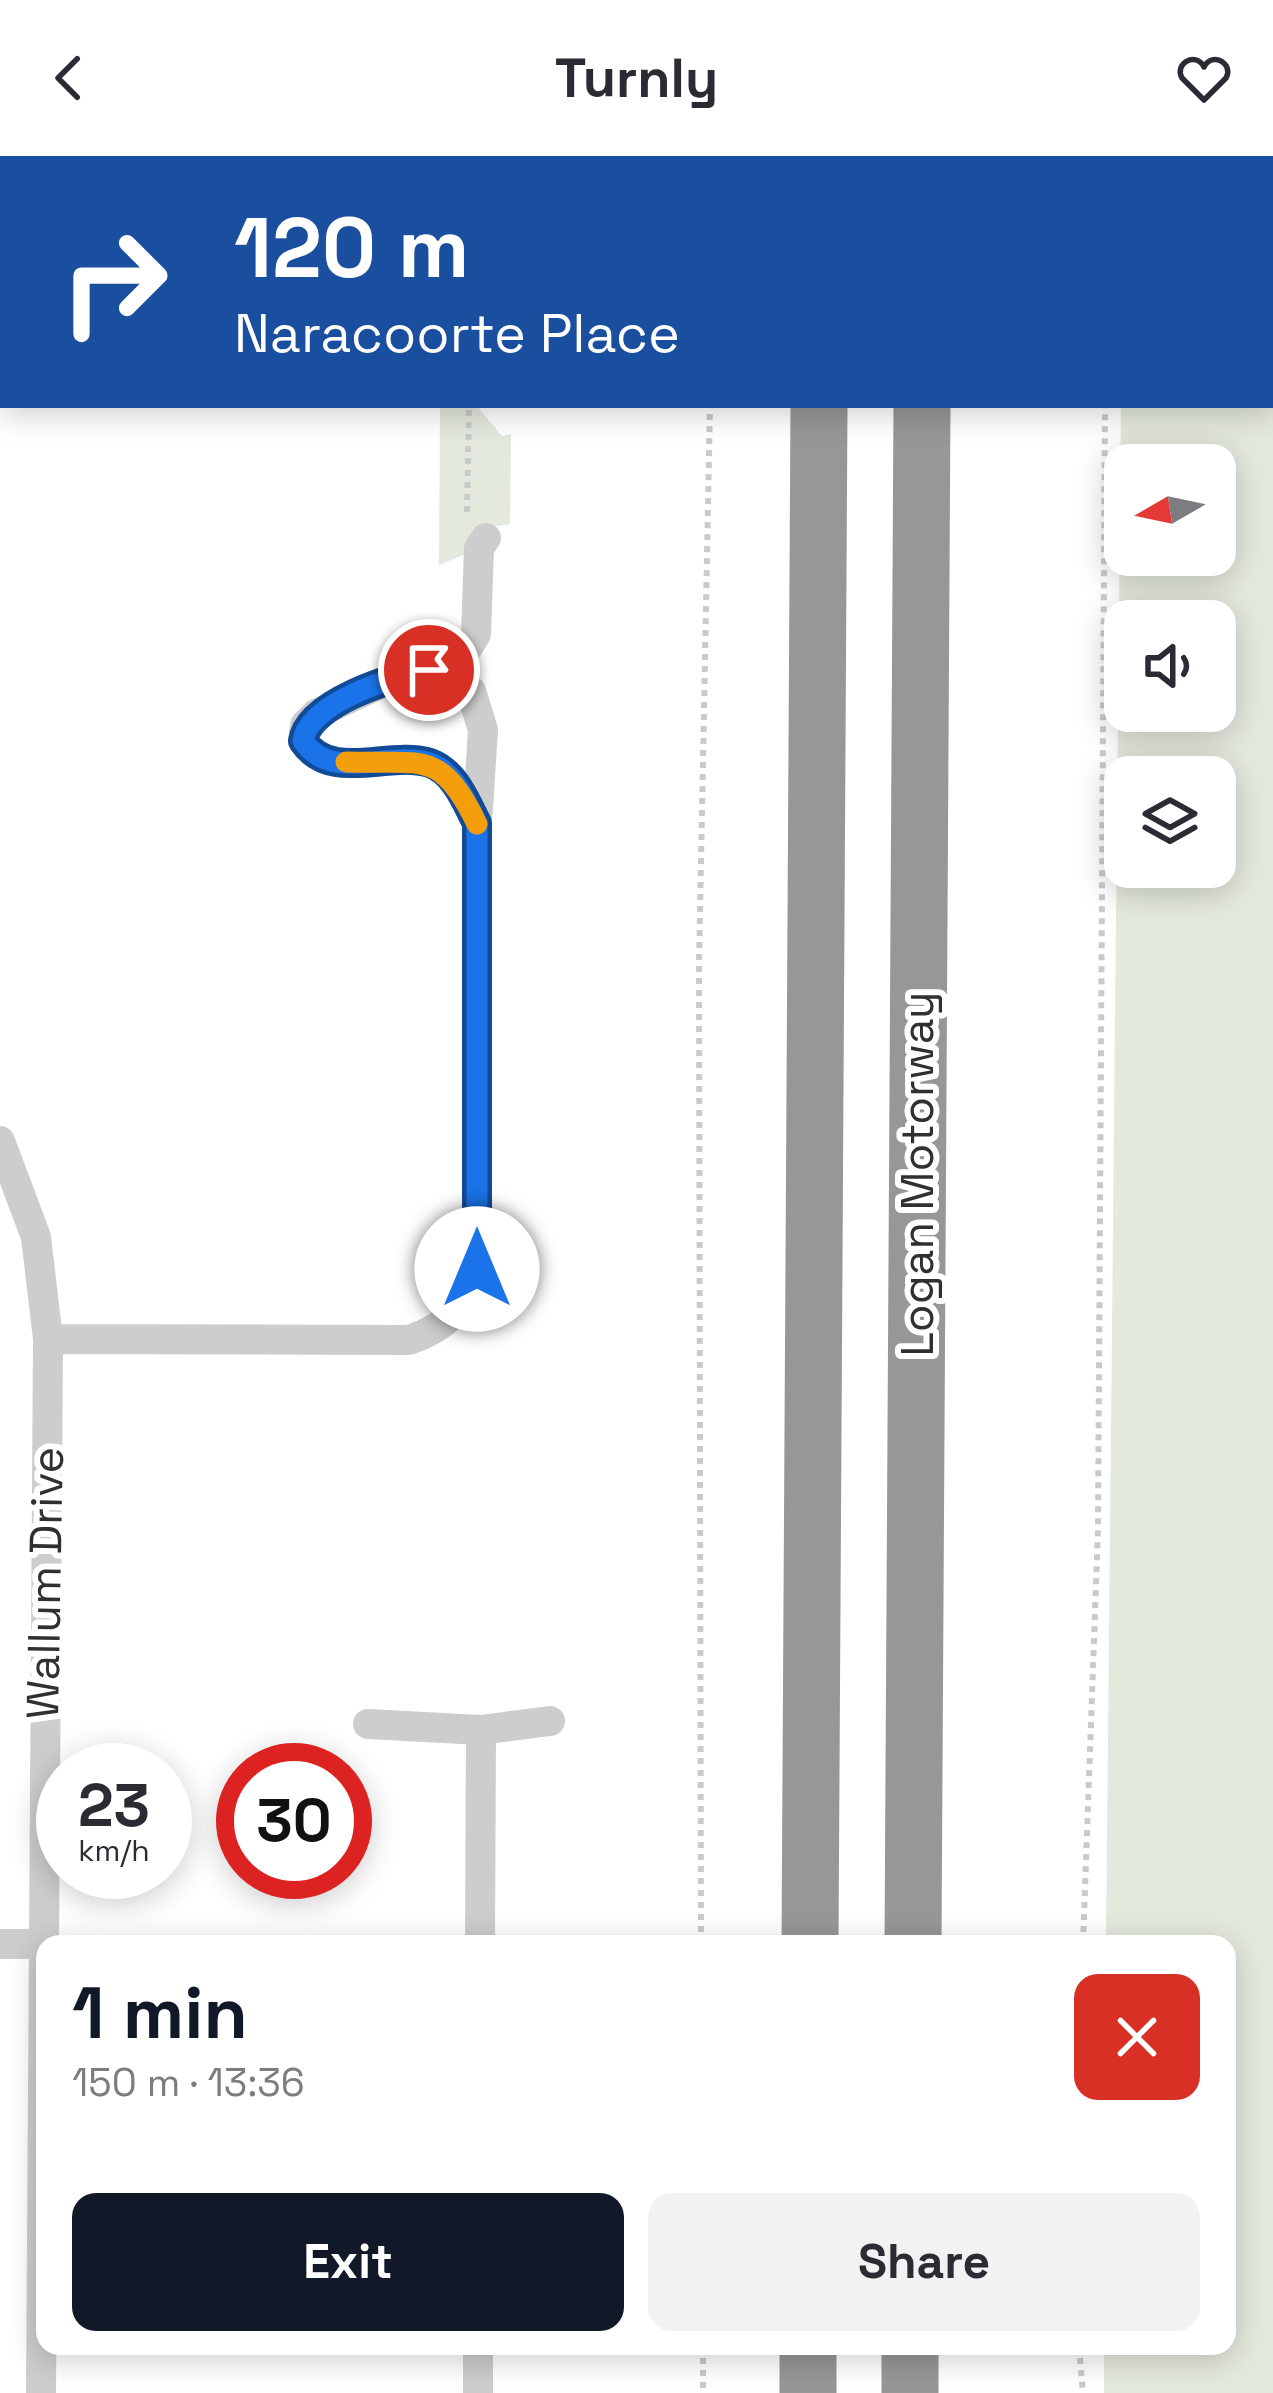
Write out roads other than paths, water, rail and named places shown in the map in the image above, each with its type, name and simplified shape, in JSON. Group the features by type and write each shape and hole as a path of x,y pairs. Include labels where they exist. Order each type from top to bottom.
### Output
{"highway":[{"path":"810,1935 819,408"},
{"name":"Logan Motorway","path":"913,1935 922,408"},
{"path":"808,2355 808,2393"},
{"path":"910,2355 910,2393"}],"street":[{"path":"450,676 476,634 479,548 486,538"},
{"path":"48,1339 409,1340 441,1329 463,1304 477,1269 477,823 483,730 471,691 450,676 429,670 399,675 316,714 305,725 303,741 311,753 329,761 430,763 455,782 477,823"},
{"name":"Wallum Drive","path":"0,1141 36,1237 48,1339 41,1935"},
{"path":"368,1724 481,1730 550,1721"},
{"path":"480,1935 481,1730"},
{"path":"0,1944 36,1944"},
{"name":"Wallum Drive","path":"41,2355 41,2393"},
{"path":"478,2355 478,2393"}]}
